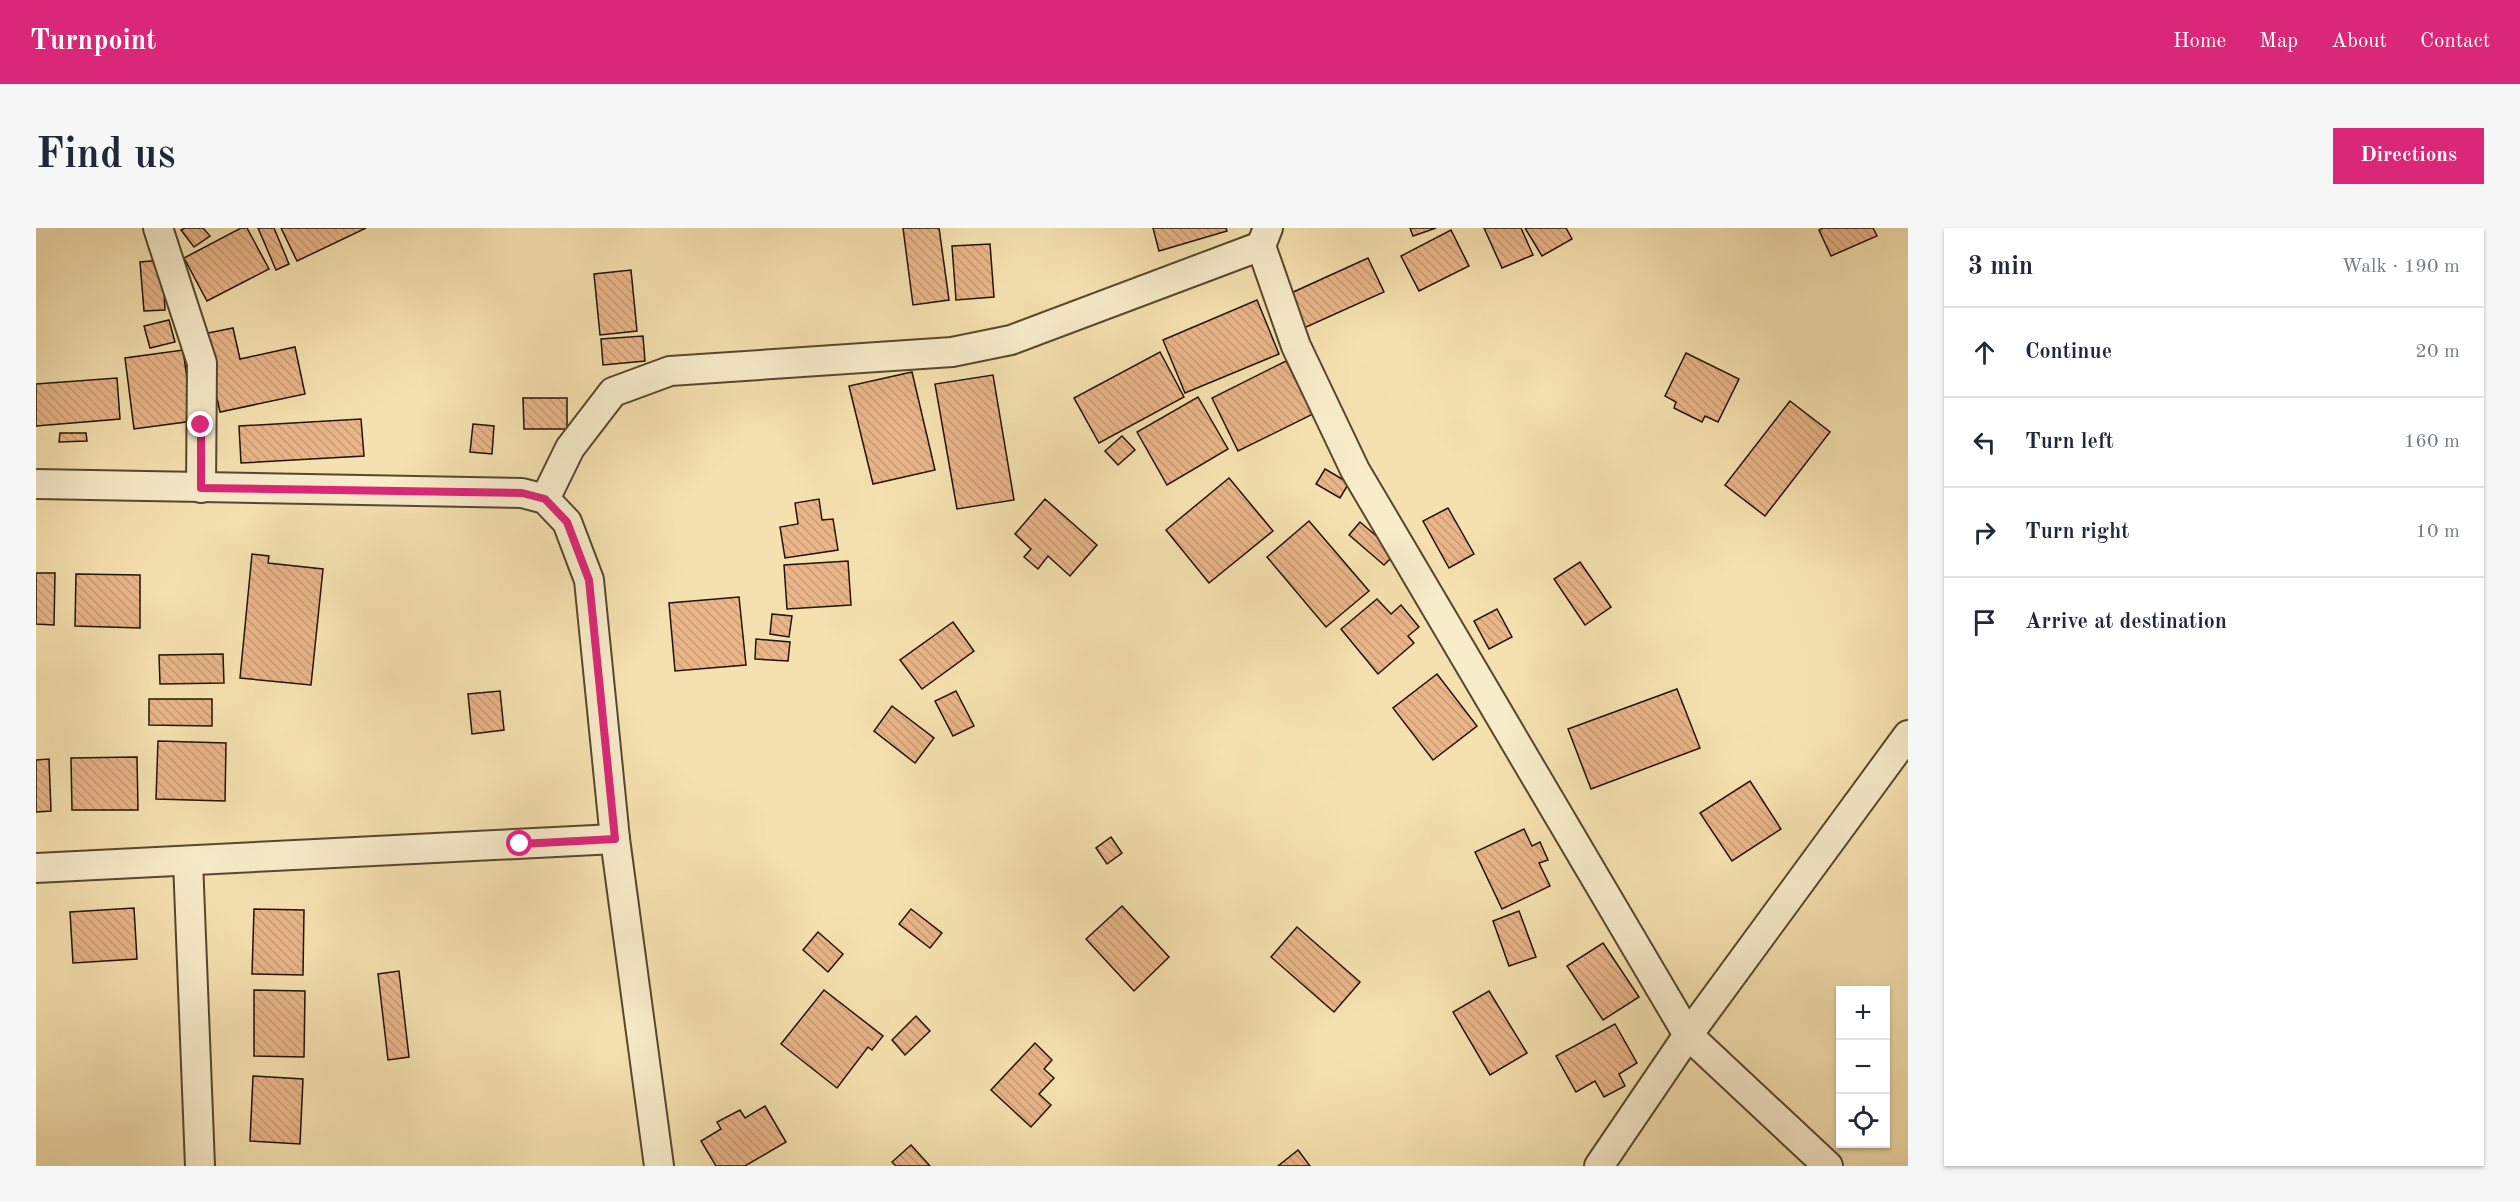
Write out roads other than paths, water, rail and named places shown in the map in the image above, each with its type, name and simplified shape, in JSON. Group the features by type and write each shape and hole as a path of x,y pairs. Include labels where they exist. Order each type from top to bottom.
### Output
{"street":[{"path":"158,228 202,363 201,488"},
{"path":"545,499 570,448 612,392 670,371 952,352 1011,340 1265,237 1296,346 1355,470 1688,1035 1828,1166"},
{"path":"36,484 522,493 545,499 567,522 589,580 615,839 659,1166"},
{"path":"1599,1166 1688,1035 1908,735"},
{"path":"36,868 615,839"},
{"path":"188,861 200,1166"}]}
